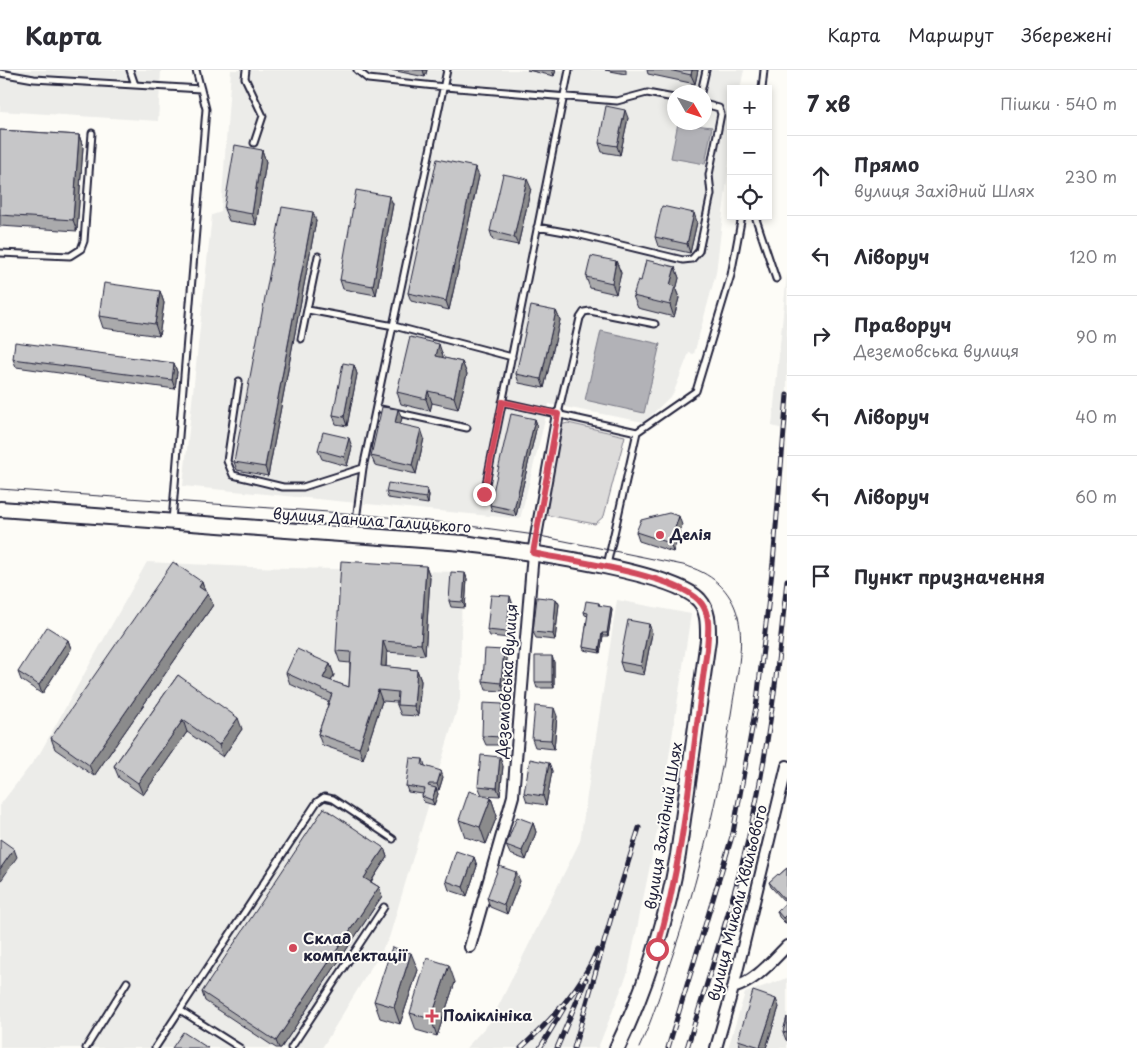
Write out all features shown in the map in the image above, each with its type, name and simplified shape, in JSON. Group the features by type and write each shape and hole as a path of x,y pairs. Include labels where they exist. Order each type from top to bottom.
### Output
{"street":[{"name":"Деземовська вулиця","path":"470,947 513,796 533,553 558,414"},
{"name":"вулиця Данила Галицького","path":"0,509 464,543 533,553 664,580 687,590 698,599 705,610 708,631"},
{"name":"вулиця Західний Шлях","path":"617,1048 646,983 672,890 708,631"},
{"name":"вулиця Миколи Хвильового","path":"716,1048 733,988 787,766"},
{"path":"733,988 744,985 762,972 787,946"}],"lane":[{"path":"130,70 135,85"},
{"path":"172,521 206,109 196,70"},
{"path":"246,70 245,78 263,116 254,143"},
{"path":"357,70 368,79 445,87 617,100 647,93 667,97"},
{"path":"354,535 363,468 445,87 447,70"},
{"path":"484,494 569,70"},
{"path":"703,85 706,70"},
{"path":"762,85 764,70"},
{"path":"0,73 34,79 201,89"},
{"path":"537,228 576,234 683,260 692,259 699,251 711,194 709,175 721,114 720,108 712,106"},
{"path":"0,253 70,256 81,249 84,242 92,133"},
{"path":"607,568 637,432 696,391 731,275 741,220"},
{"path":"756,220 776,279"},
{"path":"301,339 318,256"},
{"path":"308,310 394,326 512,357"},
{"path":"558,414 580,318 584,312 590,310 655,324"},
{"path":"239,381 227,461 233,475 283,487 303,487 363,468"},
{"path":"502,402 637,432"},
{"path":"376,408 467,428"},
{"path":"155,1048 317,802 324,797 333,799 393,839"},
{"path":"291,1048 384,908"},
{"path":"86,1048 127,982"},
{"path":"180,1010 240,1048"}],"shaded area":[{"path":"0,70 161,70 158,121 0,111"},
{"path":"231,70 744,70 741,85 727,85 727,180 716,273 694,354 689,353 673,394 644,422 549,404 520,519 183,486 212,215 221,212"},
{"path":"677,130 711,130 705,164 671,158"},
{"path":"787,273 787,430 772,426"},
{"path":"601,331 660,344 644,413 585,400"},
{"path":"568,423 625,436 604,516 595,524 541,514 560,425"},
{"path":"147,562 250,567 462,572 460,699 389,938 322,1048 0,1048 0,805 40,753"},
{"path":"617,600 691,614 659,822 628,972 598,1048 466,1048 491,1021 580,841"},
{"path":"787,978 787,1048 728,1048 745,993"}],"building":[{"path":"669,70 692,70 691,75"},
{"path":"606,106 625,110 617,146 599,143"},
{"path":"0,130 79,135 73,220 0,215"},
{"path":"235,145 262,150 252,214 224,209"},
{"path":"437,159 475,167 446,301 408,293"},
{"path":"503,174 527,179 514,237 490,231"},
{"path":"356,190 389,196 373,286 340,280"},
{"path":"662,206 694,213 687,244 655,237"},
{"path":"282,207 313,212 265,467 234,462"},
{"path":"591,256 616,261 612,283 586,277"},
{"path":"646,260 675,267 670,285 675,286 670,305 633,296 638,280 641,281"},
{"path":"104,283 160,291 155,324 99,316"},
{"path":"531,306 556,311 541,379 516,374"},
{"path":"410,337 439,344 436,356 462,362 454,397 428,391 426,399 397,392"},
{"path":"15,342 174,363 172,380 13,359"},
{"path":"343,363 354,365 344,417 333,415"},
{"path":"382,407 398,409 395,423 421,429 412,465 371,456"},
{"path":"511,414 535,419 514,510 490,505"},
{"path":"323,432 349,438 344,457 318,450"},
{"path":"388,483 427,489 426,498 386,492"},
{"path":"669,513 679,516 670,543 636,532 641,520"},
{"path":"341,561 426,566 421,644 383,641 381,666 417,670 414,706 397,705 398,692 378,690 359,748 318,734 332,694 286,673 297,649 330,664 323,678 349,687 351,652 336,651"},
{"path":"173,562 202,582 199,587 208,593 89,765 51,738"},
{"path":"451,572 465,573 463,602 449,601"},
{"path":"491,595 510,596 507,632 487,630"},
{"path":"537,597 556,599 553,634 533,632"},
{"path":"586,601 611,607 607,633 602,633 599,650 583,647 588,613 584,612"},
{"path":"628,620 649,624 641,666 620,662"},
{"path":"47,627 68,640 39,685 18,672"},
{"path":"485,649 504,650 501,683 483,681"},
{"path":"535,656 552,656 552,682 535,682"},
{"path":"178,675 238,718 219,745 183,720 138,783 114,766"},
{"path":"483,703 502,704 501,737 482,736"},
{"path":"535,706 554,708 551,740 532,739"},
{"path":"481,755 500,757 497,788 478,786"},
{"path":"410,758 423,759 422,765 441,771 437,784 429,784 428,786 436,788 432,800 422,796 425,789 406,786"},
{"path":"530,759 549,763 543,796 524,793"},
{"path":"469,791 491,798 480,827 459,820"},
{"name":"Склад комплектації","path":"324,808 384,848 364,878 379,887 276,1041 202,992"},
{"path":"517,817 533,823 522,851 506,845"},
{"path":"0,839 14,849 0,869"},
{"path":"456,851 474,857 463,887 446,881"},
{"path":"499,866 516,872 504,905 487,898"},
{"path":"787,868 787,902 769,882"},
{"path":"787,902 787,914 783,918 777,911"},
{"path":"392,947 411,953 394,1007 374,1001"},
{"path":"427,958 449,965 431,1019 410,1013"},
{"path":"753,991 776,999 760,1047 738,1040"},
{"path":"787,1017 787,1033 783,1032"},
{"path":"183,1032 208,1048 172,1048"}],"tram line":[{"path":"0,489 357,514 448,523 535,535 683,565 702,572 718,583 725,590 735,607 741,639 727,740 707,837 690,900 656,1006 639,1048"}],"railway":[{"path":"668,1048 733,833 757,701 773,563 787,395"},
{"path":"687,1048 734,892 755,808 772,710 787,580"},
{"path":"574,1048 639,828"},
{"path":"521,1048 543,1027 574,991 591,964 597,950"},
{"path":"557,1048 586,979"},
{"path":"540,1048 564,1008"}],"place":[{"name":"Делія","path":"660,535"},
{"name":"Склад комплектації","path":"293,948"},
{"name":"Поліклініка","path":"432,1016"}],"route":[{"path":"484,494 502,402 558,414 533,553 664,580 687,590 698,599 705,610 708,623 707,649 678,855 672,890 657,949"}]}
